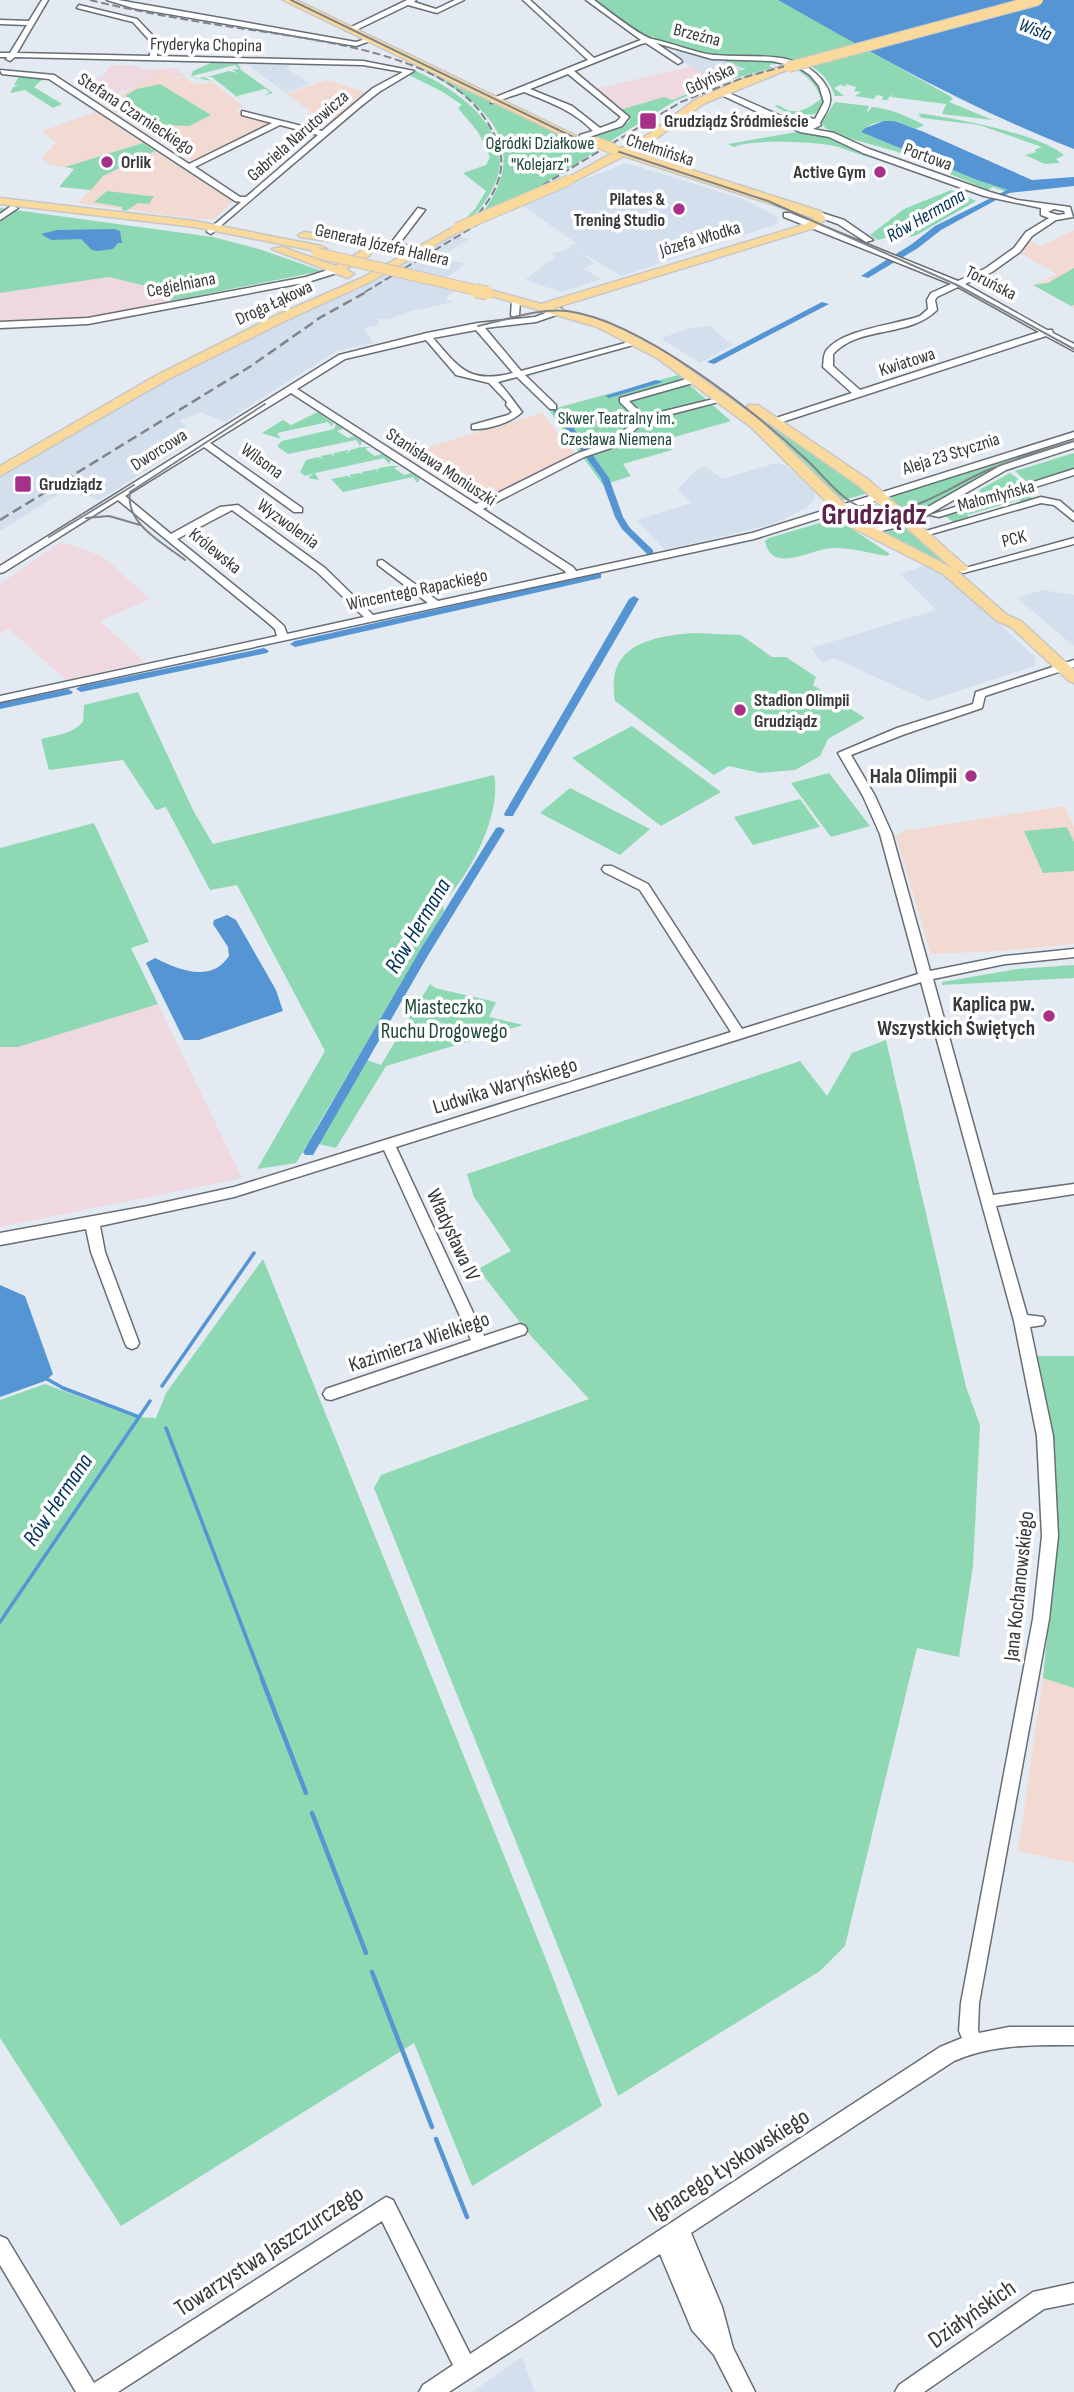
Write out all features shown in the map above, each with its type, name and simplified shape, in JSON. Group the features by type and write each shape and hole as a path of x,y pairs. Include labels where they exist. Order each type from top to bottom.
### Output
{"main road":[{"name":"Chełmińska","path":"288,0 498,99"},
{"name":"Chełmińska","path":"297,0 369,40 621,154 725,189 787,215"},
{"name":"Gdyńska","path":"621,154 653,136 688,108 723,91 789,67 1038,0"},
{"name":"Gdyńska","path":"621,154 644,148 653,136"},
{"name":"Chełmińska","path":"644,148 642,154 648,160"},
{"name":"Chełmińska","path":"621,154 648,160 811,215"},
{"name":"Droga Łąkowa","path":"0,472 161,378 281,318 366,281 476,218 569,180 621,154"},
{"name":"Generała Józefa Hallera","path":"0,201 280,239 319,251"},
{"name":"Generała Józefa Hallera","path":"0,206 214,230 599,314 645,336 727,396"},
{"path":"787,215 811,215"},
{"name":"Józefa Włodka","path":"761,239 785,227 787,215"},
{"name":"Józefa Włodka","path":"563,306 650,273 761,239 811,215"},
{"path":"280,239 288,235 302,234 359,242 368,248 365,254 337,270"},
{"path":"249,239 366,281"},
{"name":"Józefa Włodka","path":"563,306 650,273"},
{"name":"Generała Józefa Hallera","path":"489,291 543,307 563,306 640,342 727,396"},
{"path":"591,297 599,314"},
{"path":"727,396 774,422 880,495 1012,614 1016,624"},
{"path":"727,396 780,446 840,509 868,531 948,571 1002,618 1016,624 1070,669"}],"street":[{"path":"1,74 45,0"},
{"path":"110,0 356,44 369,40"},
{"path":"352,29 410,1 437,10 461,0"},
{"path":"526,0 593,61"},
{"path":"589,0 678,62"},
{"path":"79,7 138,22 154,41 153,59"},
{"path":"0,22 32,23"},
{"name":"Brzeźna","path":"498,99 647,40 711,57 770,59 799,65 813,73 826,91 827,105 817,124"},
{"name":"Fryderyka Chopina","path":"0,55 363,63 410,71"},
{"name":"Gabriela Narutowicza","path":"214,230 376,90 410,71"},
{"path":"524,89 569,108 587,120 591,139 619,124 625,117 569,71"},
{"name":"Stefana Czarnieckiego","path":"1,74 51,77 239,199 247,200"},
{"path":"723,91 798,120 821,113"},
{"path":"245,113 324,134"},
{"name":"Portowa","path":"831,135 817,124 798,120 795,128 831,135 904,165 992,195 1046,209"},
{"path":"189,167 279,122"},
{"path":"807,130 817,124"},
{"path":"0,218 13,208"},
{"path":"1046,209 1066,213 1074,223"},
{"path":"1046,209 1066,213"},
{"path":"393,246 421,210"},
{"path":"859,394 828,367 826,356 831,349 879,329 904,325 925,317 933,310 932,298 979,276 1013,254 1023,239 1066,213"},
{"name":"Chełmińska","path":"787,215 811,215"},
{"name":"Toruńska","path":"811,215 958,284 1074,348"},
{"path":"368,248 393,246 412,249"},
{"name":"Cegielniana","path":"0,325 88,321 309,279 337,270"},
{"path":"515,315 516,300"},
{"path":"478,327 536,319 563,306"},
{"path":"478,327 543,307"},
{"path":"478,327 520,375 553,407"},
{"name":"Dworcowa","path":"0,570 346,355 478,327"},
{"name":"Kwiatowa","path":"774,422 1049,332"},
{"path":"427,336 459,373 492,382 640,342"},
{"path":"642,419 623,400 696,379"},
{"path":"475,427 511,417 517,412 511,405 512,402 492,382"},
{"name":"Stanisława Moniuszki","path":"290,388 569,569 572,574"},
{"path":"476,508 585,454 614,444 642,419 727,396"},
{"name":"Aleja 23 Stycznia","path":"840,509 1074,435"},
{"name":"Wilsona","path":"204,443 298,510"},
{"name":"Aleja 23 Stycznia","path":"868,531 908,522 1003,468 1074,445"},
{"path":"927,518 1074,472"},
{"name":"Królewska","path":"119,496 271,620 280,628 283,638"},
{"name":"Małomłyńska","path":"921,534 1041,500 1057,503 1074,519"},
{"name":"Wyzwolenia","path":"171,538 224,509 234,508 321,570 354,600 370,619"},
{"name":"Wincentego Rapackiego","path":"0,699 754,536 840,509"},
{"name":"PCK","path":"962,570 1074,541"},
{"path":"382,563 435,604"},
{"name":"Jana Kochanowskiego","path":"973,2041 968,2031 971,2003 1041,1619 1050,1536 1045,1436 1029,1321 957,1095 886,834 869,796 844,753 978,706 979,694 1070,669"},
{"path":"608,869 644,887 739,1034"},
{"name":"Ludwika Waryńskiego","path":"0,1239 202,1200 926,976 1005,960 1074,953"},
{"name":"Władysława IV","path":"388,1144 480,1343"},
{"path":"989,1201 1074,1189"},
{"path":"92,1222 98,1252 132,1343"},
{"name":"Kazimierza Wielkiego","path":"331,1394 520,1330"},
{"name":"Ignacego Łyskowskiego","path":"430,2392 947,2054 973,2041 1004,2036 1074,2036"},
{"name":"Towarzystwa Jaszczurczego","path":"99,2392 386,2207 466,2369"},
{"path":"671,2234 699,2323 723,2351 744,2392"},
{"path":"0,2246 88,2392"},
{"name":"Działyńskich","path":"906,2392 1040,2299 1074,2293"}],"shaded area":[{"path":"683,51 747,68 710,78 670,54"},
{"path":"246,64 290,65 287,68 310,84 286,93"},
{"path":"111,65 139,66 143,70 175,68 186,76 149,81 112,95 89,80 103,76"},
{"path":"693,66 716,82 673,101 620,110 595,89"},
{"path":"165,74 174,79 183,77 196,85 212,82 244,107 235,110 269,124 193,162 102,104 158,78 153,75"},
{"path":"326,80 365,92 331,122 323,120 286,94"},
{"path":"96,112 143,143 65,167 51,165 41,158 56,143 42,131"},
{"path":"155,151 233,201 215,219 78,203 103,176"},
{"path":"626,163 743,199 778,217 777,224 622,276 577,250 594,263 584,269 602,279 561,292 525,280 555,257 552,254 571,248 569,246 576,243 520,204"},
{"path":"1074,230 1074,308 1033,285 1057,274 1022,254 1029,241 1042,246"},
{"path":"450,234 469,239 439,258 466,264 437,285 457,290 445,298 453,302 389,319 378,319 378,325 364,328 373,343 336,351 224,422 201,412 179,421 187,426 174,433 189,443 99,500 69,488 0,531 0,476 174,376 280,323 376,280"},
{"path":"109,277 150,287 171,301 79,319 0,322 0,293"},
{"path":"710,326 732,345 700,363 661,338 691,328"},
{"path":"542,413 576,455 481,503 404,454"},
{"path":"776,463 785,465 800,478 814,492 815,498 806,508 773,524 665,550 636,520 691,503 678,489 696,470 704,466 723,479"},
{"path":"61,542 102,556 150,599 100,621 145,662 66,680 9,629 0,633 0,584"},
{"path":"923,566 933,568 953,581 1034,656 1035,666 928,701 834,658 822,663 811,648 936,610 900,574"},
{"path":"1042,590 1074,595 1074,646 1017,598"},
{"path":"1064,806 1074,826 1074,944 931,954 896,836 903,831"},
{"path":"158,1004 242,1178 0,1227 0,1047 19,1047"},
{"path":"1043,1678 1074,1688 1074,1863 1018,1851"},
{"path":"522,2357 535,2392 472,2392"}],"green space":[{"path":"594,0 778,0 950,96 953,99 949,102 993,120 942,114 946,104 891,97 892,94 887,100 876,95 874,99 855,96 861,92 854,91 856,87 845,84 847,87 840,85 834,88 844,96 835,96 827,80 815,69 801,62 767,56 716,54 682,46 635,31"},
{"path":"759,60 787,64 800,69 811,76 820,87 825,101 815,114 799,115 775,106 801,111 821,99 813,84 800,72 784,65 769,65 772,68 721,82 675,101 609,142 591,135 629,122 630,119 620,110 664,97 673,100 715,82 710,78 746,69 724,61"},
{"path":"211,63 238,63 241,70 273,93 264,95 270,92 265,89 237,96 241,100 212,77 207,77 229,71 238,73 232,70 239,69 235,65 192,76 194,78 191,77 193,71"},
{"name":"Ogródki Działkowe \"Kolejarz\"","path":"420,69 595,152 529,193 483,212 497,187 503,164 502,144 494,126 481,109 443,81"},
{"path":"416,71 433,79 467,103 492,133 499,151 499,170 492,190 480,209 463,221 475,209 486,191 463,173 486,165 490,157 478,132 458,108 462,105 409,75"},
{"path":"20,75 44,78 34,87 62,104 53,108 25,90 10,93 13,87 18,86 14,85"},
{"path":"160,84 211,115 189,126 164,125 149,129 131,117 145,113 126,100 126,95 137,89"},
{"path":"835,102 869,106 866,114 872,107 886,109 924,125 916,129 881,122 861,132 977,180 1009,190 1006,192 993,187 988,190 895,151 844,137 825,128 822,122"},
{"path":"918,113 973,123 1016,133 1052,147 1064,155 1056,159 1060,163 1045,164 1025,155 1037,152 1034,150 1042,147 979,125 923,118 918,116 921,115"},
{"path":"797,132 821,134 872,159 842,148 819,144 769,142 734,147 728,144"},
{"name":"Orlik","path":"143,143 155,151 103,176 91,190 59,187 74,169 65,167"},
{"path":"951,190 976,201 915,236 892,236 878,240 870,235 904,209"},
{"path":"107,191 154,196 149,204 138,203 126,211 122,210 122,207 94,202"},
{"path":"0,208 213,237 259,249 322,271 171,301 150,287 109,277 0,293"},
{"path":"1074,268 1074,305 1071,306 1033,285 1048,283"},
{"name":"Skwer Teatralny im. Czesława Niemena","path":"678,375 731,421 664,440 672,450 623,464 631,476 603,485 549,410"},
{"path":"318,412 333,423 332,427 328,422 277,433 281,439 262,433 283,420 291,425"},
{"path":"761,417 840,468 868,493 841,501 805,462 755,420"},
{"path":"336,424 343,429 337,431 348,438 354,436 362,441 360,446 356,440 288,454 277,446 282,441 334,429"},
{"path":"1046,445 1052,449 991,471 912,516 887,497"},
{"path":"371,447 365,449 375,456 382,454 391,460 389,464 384,458 315,473 319,480 308,478 314,473 305,476 300,472 306,460 318,457 324,459 320,456 332,454 334,457 334,453 348,450 347,454 350,450"},
{"path":"1074,453 1074,469 1028,483 1015,471"},
{"path":"400,466 394,468 404,475 411,473 420,479 417,483 413,477 343,492 331,479 347,476 353,478 349,475 363,475 362,472 377,469 376,473 379,468"},
{"path":"1010,473 1025,484 984,497 979,490"},
{"path":"1016,492 1027,494 1034,500 1019,500 967,515 969,517 953,522 944,515"},
{"path":"868,502 881,506 890,514 889,521 872,524 857,516 855,509"},
{"path":"833,519 890,554 887,556 832,548 783,558 775,557 769,551 765,541 769,538"},
{"path":"905,527 943,561 943,562 879,534"},
{"name":"Stadion Olimpii Grudziądz","path":"693,633 741,635 772,657 786,657 816,677 813,685 865,718 828,739 820,756 795,770 760,773 729,766 714,775 615,701 614,682 617,668 633,648 660,638"},
{"name":"Miasteczko Ruchu Drogowego","path":"138,692 194,812 213,844 494,775 493,808 473,861 442,903 444,911 311,1137 364,1059 381,1065 430,984 435,988 496,1002 489,1017 523,1025 386,1066 336,1148 314,1143 307,1145 296,1163 257,1169 325,1051 237,885 210,890 166,807 156,810 123,760 49,770 41,739 64,734 79,726 83,722 84,705"},
{"path":"632,726 721,792 661,826 572,758"},
{"path":"829,773 870,826 831,837 791,783"},
{"path":"570,788 650,829 620,855 540,813"},
{"path":"800,799 820,827 753,845 734,817"},
{"path":"94,823 149,942 131,948 158,1004 18,1047 0,1047 0,848"},
{"path":"1067,827 1074,842 1074,871 1043,873 1024,831"},
{"path":"1074,965 1074,978 942,985 942,982 1017,969"},
{"path":"886,1040 966,1387 980,1425 973,1566 959,1657 917,1648 845,1946 820,1971 618,2096 374,1488 381,1475 589,1399 531,1336 478,1269 511,1251 474,1197 467,1174 800,1061 827,1096 852,1053"},
{"path":"263,1259 545,1957 602,2106 472,2186 414,2043 121,2226 0,2038 0,1400 45,1384 134,1417 156,1418 166,1393"},
{"path":"1035,1356 1074,1356 1074,1688 1043,1678 1057,1498 1049,1414"}],"water":[{"name":"Wisła","path":"778,0 1074,0 1074,149 961,99"},
{"path":"884,121 894,121 924,132 1032,180 1074,177 1074,186 1006,192 1008,190 861,132"},
{"path":"57,230 120,231 122,243 118,243 113,249 98,251 92,250 81,239 51,240 41,234"},
{"path":"227,915 236,920 276,990 283,1011 199,1040 184,1040 146,963 155,958 194,972 213,970 222,965 229,956 228,947 213,924 214,920"},
{"path":"0,1285 25,1296 53,1374 45,1381 0,1397"}],"waterway":[{"name":"Rów Hermana","path":"865,276 915,246 938,228 1007,192"},
{"name":"Rów Hermana","path":"711,362 825,304"},
{"name":"Rów Hermana","path":"609,396 659,382"},
{"name":"Rów Hermana","path":"557,411 605,478 626,529 650,552"},
{"name":"Rów Hermana","path":"295,644 598,576"},
{"name":"Rów Hermana","path":"509,814 634,599"},
{"name":"Rów Hermana","path":"81,689 264,651"},
{"name":"Rów Hermana","path":"0,706 68,692"},
{"name":"Rów Hermana","path":"309,1152 423,955 500,830"},
{"name":"Rów Hermana","path":"162,1386 254,1253"},
{"path":"47,1379 63,1388 139,1417"},
{"name":"Rów Hermana","path":"0,1622 150,1401"},
{"path":"166,1428 263,1681"},
{"path":"262,1679 306,1793"},
{"path":"312,1813 366,1953"},
{"path":"372,1972 432,2127"},
{"path":"436,2139 467,2217"}],"tram line":[{"path":"291,0 571,136 768,201 957,285 1074,349"},
{"path":"478,326 533,313 567,311 596,318 628,331 661,349 727,394 808,461 840,494 868,509 880,511 909,507 999,466 1074,441"},
{"path":"185,560 139,523 133,514 130,492 265,404"},
{"path":"49,537 134,485"},
{"path":"86,518 109,516 140,525"}],"railway":[{"path":"90,0 171,17 360,49 438,77 475,106 492,129 500,149 497,185 484,206 467,225"},
{"path":"365,292 681,102 745,77 1029,0"},
{"path":"0,520 251,366 321,317 368,291"}],"place":[{"name":"Grudziądz Śródmieście","path":"648,121"},
{"name":"Orlik","path":"107,162"},
{"name":"Active Gym","path":"880,172"},
{"name":"Pilates & Trening Studio","path":"679,209"},
{"name":"Grudziądz","path":"23,484"},
{"name":"Stadion Olimpii Grudziądz","path":"740,710"},
{"name":"Hala Olimpii","path":"971,776"},
{"name":"Kaplica pw. Wszystkich Świętych","path":"1049,1016"}],"district":[{"name":"Grudziądz","path":"874,515"}]}
